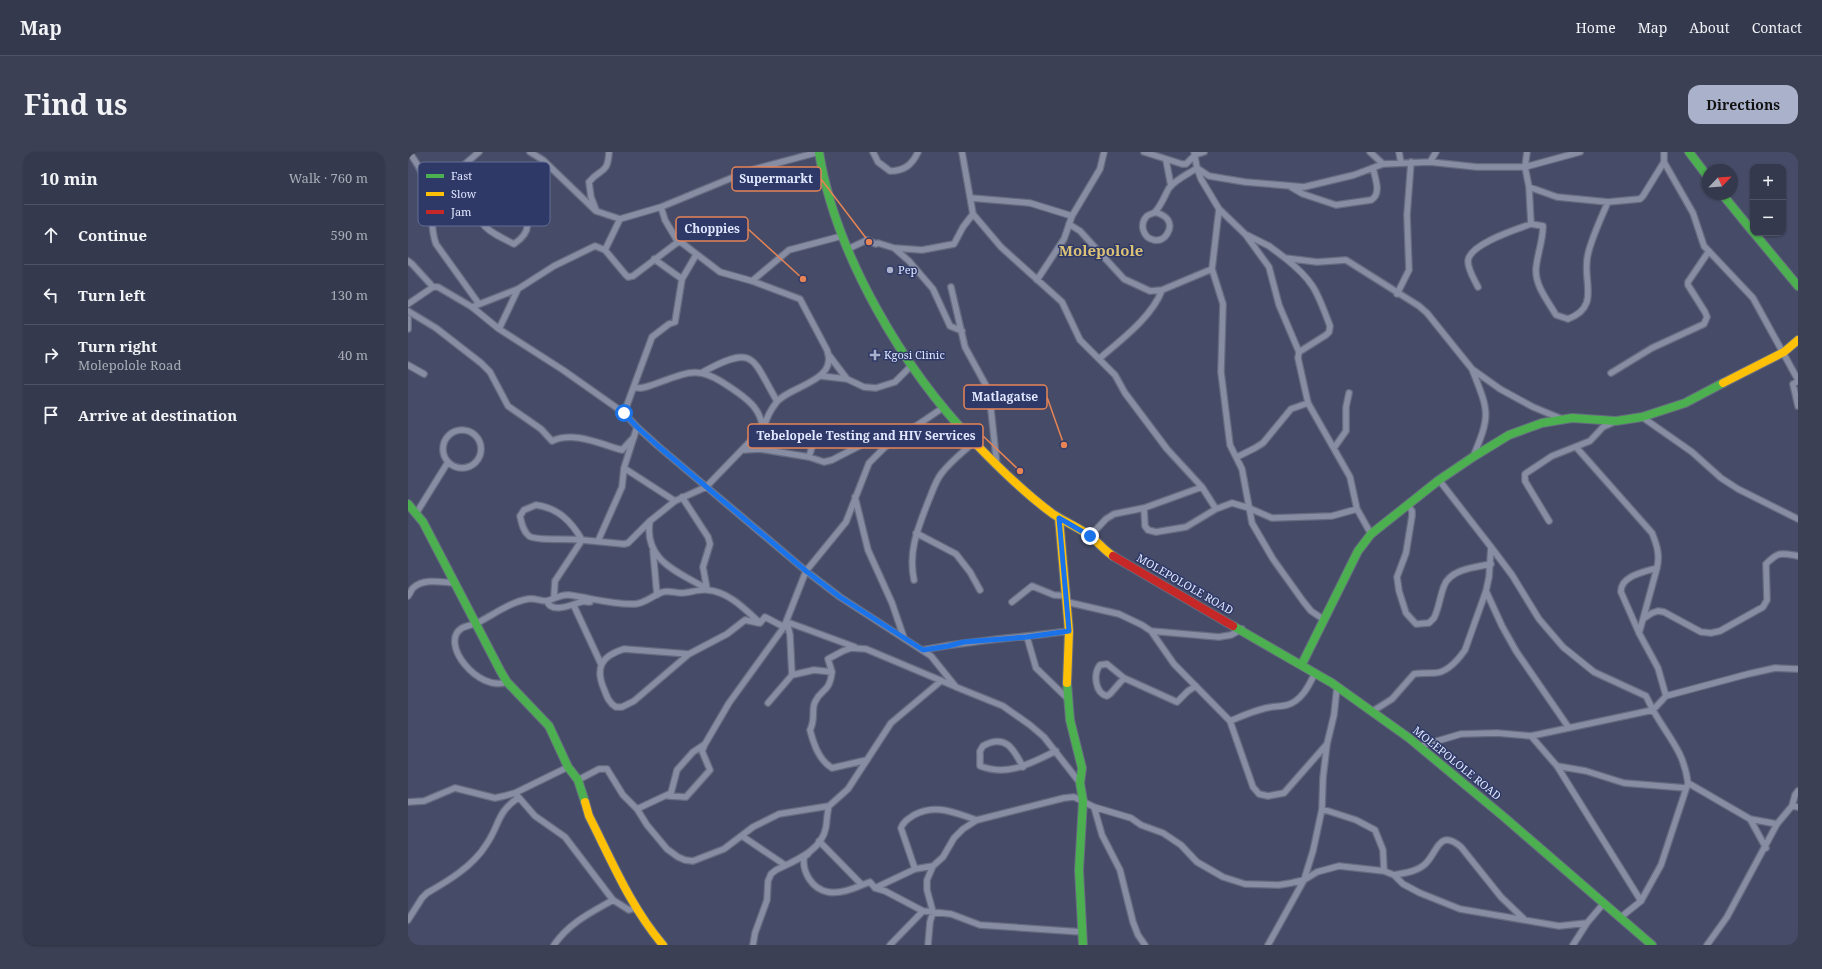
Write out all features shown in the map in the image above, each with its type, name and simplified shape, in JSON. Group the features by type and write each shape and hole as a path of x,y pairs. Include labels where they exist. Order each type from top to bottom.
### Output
{"street":[{"path":"410,152 418,164"},
{"path":"467,162 479,152"},
{"path":"530,152 545,162"},
{"path":"596,211 591,197 589,182 594,176 605,170 608,165 609,152"},
{"path":"550,167 596,211 620,219 661,207 750,170 819,152"},
{"name":"MOLEPOLOLE ROAD","path":"819,152 826,189 842,236 866,289 912,365 944,407 997,467 1024,491 1059,518 1090,536 1105,551 1302,664 1373,711 1420,746 1563,867 1652,945"},
{"path":"873,152 878,162 890,171 903,169 910,165 918,152"},
{"path":"962,152 974,214 1001,247 1062,302 1080,340 1100,358 1115,375 1125,393 1167,449 1202,488 1216,509"},
{"path":"1037,280 1064,238 1072,216 1100,169 1104,152"},
{"path":"1144,152 1166,160 1186,164 1194,154 1204,152"},
{"path":"1370,152 1383,164"},
{"path":"1398,152 1401,163"},
{"path":"1430,162 1436,152"},
{"path":"1527,152 1525,167 1529,187 1531,224"},
{"path":"1196,168 1208,176 1245,182 1304,187 1314,186 1383,164 1430,162 1477,167 1525,167 1580,152"},
{"path":"1664,152 1664,162 1692,213 1701,239 1709,250 1753,298 1784,352 1798,381 1793,384 1798,406"},
{"path":"1689,152 1702,169"},
{"path":"1194,154 1196,168 1204,185 1219,209 1245,234 1269,268 1279,305 1299,352 1298,358 1308,403 1350,477 1357,509 1371,534"},
{"path":"1166,160 1171,186"},
{"path":"1397,294 1409,270 1407,216 1411,162"},
{"path":"1529,187 1557,197 1608,202 1640,199 1664,162"},
{"path":"1155,212 1164,216 1168,220 1170,226 1165,237 1160,240 1148,238 1144,234 1142,228 1143,222 1147,216 1155,212 1171,186 1196,168"},
{"path":"1290,186 1303,194 1336,204 1371,200 1374,198 1377,191 1373,168"},
{"path":"970,198 1030,203 1072,216"},
{"path":"1727,200 1750,227"},
{"path":"1478,287 1469,266 1470,254 1485,242 1531,224 1543,226 1542,244 1536,269 1540,289 1556,315 1568,319 1578,315 1587,302 1589,296 1587,264 1588,253 1608,202"},
{"path":"661,207 665,220 678,242 682,243 720,272 752,281 800,299 828,354 847,379"},
{"path":"1219,209 1212,269 1222,304 1221,372 1228,439 1242,469 1252,523 1273,559 1311,611 1323,619"},
{"path":"848,249 867,240 876,244 878,243 894,248 922,250 954,244 963,227 974,214"},
{"path":"605,250 620,219"},
{"path":"1069,224 1080,231 1124,279 1150,291 1162,290 1212,269"},
{"path":"432,226 434,239 479,304"},
{"path":"485,226 491,232 514,244 523,238 527,226"},
{"path":"1245,234 1269,246 1299,270 1313,285 1330,326 1329,332 1299,352"},
{"path":"752,281 789,250 842,236"},
{"path":"1757,236 1798,286"},
{"path":"472,307 518,289 554,266 595,246 605,250 628,276 633,276 678,242"},
{"path":"894,248 909,261 933,289 950,326 962,331"},
{"path":"1611,373 1652,348 1704,324 1706,317 1705,312 1688,285 1688,282 1709,250"},
{"path":"624,413 652,337 669,324 675,322 682,279 696,255"},
{"path":"1285,258 1317,262 1346,260 1353,264 1397,294 1419,306 1427,313 1472,369 1500,389 1533,407 1563,419"},
{"path":"654,259 682,279"},
{"path":"408,261 433,287"},
{"path":"408,304 433,287 438,287 472,307 499,329 563,370 624,413 637,427 706,487 806,571 840,597 923,650 934,659 956,687"},
{"path":"951,287 969,355 989,391 997,467"},
{"path":"499,329 518,289"},
{"path":"1100,358 1137,326 1158,300 1162,290"},
{"path":"408,311 436,328 481,363 490,372 508,406 541,429 552,441 562,436 585,439 622,450 634,437"},
{"path":"408,318 408,329"},
{"path":"1302,664 1358,551 1371,534 1439,480 1473,457 1519,431 1542,423 1572,418 1616,421 1642,417 1698,397 1784,352 1798,340"},
{"path":"582,540 568,520 557,512 546,507 536,505 524,510 520,516 522,527 530,537 537,539 568,538 582,540 624,544 632,540 650,521 675,501 706,487 762,428 777,401 821,376 826,367 828,354"},
{"path":"634,387 644,388 684,373 703,372 727,359 742,357 751,359 759,368 777,401"},
{"path":"408,365 424,374"},
{"path":"821,376 847,379 864,387 876,388 895,382 912,365"},
{"path":"1472,369 1484,399 1487,413 1484,431 1473,457"},
{"path":"703,372 720,380 750,402 761,418 762,428 760,449"},
{"path":"1334,448 1346,431 1346,407 1349,392"},
{"path":"1237,457 1263,443 1291,409 1308,403"},
{"path":"637,809 669,796 686,797 710,770 702,751 705,744 729,703 786,625 806,571 846,522 855,495 869,463 885,447 944,407"},
{"path":"1642,417 1692,452 1721,478 1738,489 1798,519"},
{"path":"1550,521 1525,482 1525,474 1552,456 1590,441 1604,427 1616,421"},
{"path":"598,541 622,487 624,468 637,427"},
{"path":"463,430 476,436 480,443 481,450 479,458 475,464 461,468 454,467 448,462 444,456 443,448 449,435 456,431 463,430"},
{"path":"809,457 814,440 830,430 849,431 885,447"},
{"path":"742,450 760,449 809,457 824,462 869,441"},
{"path":"914,580 911,562 916,533 940,475 974,442"},
{"path":"1576,447 1652,533 1657,544 1659,559 1639,633"},
{"path":"417,512 448,462"},
{"path":"624,468 675,501"},
{"path":"1439,480 1512,575 1538,619 1563,647 1594,672 1646,696 1653,710 1681,754 1687,769 1687,786 1661,865 1641,901 1621,917"},
{"path":"1090,536 1106,519 1114,514 1144,508 1202,488"},
{"path":"855,495 868,550 892,603 904,638"},
{"path":"682,497 708,537 710,544 703,566 707,589"},
{"path":"1144,508 1146,526 1148,530 1156,532 1190,526 1216,509 1232,503 1249,508 1272,518 1332,516 1357,509"},
{"path":"408,504 417,512 476,623 494,661 507,682 549,726 568,767 578,780 589,816 635,908 647,926 663,945"},
{"path":"1408,505 1412,511 1412,516 1406,553 1398,577 1398,584 1406,613 1416,624 1429,623 1434,618 1446,581 1453,575 1466,569 1491,564"},
{"path":"1059,518 1069,631 1068,699 1070,720 1082,768 1080,783 1083,801 1079,870 1083,945"},
{"path":"650,521 649,538 653,551 657,595"},
{"path":"916,533 956,554 970,572 980,590"},
{"path":"554,597 555,581 582,540"},
{"path":"1373,711 1392,699 1414,674 1440,672 1451,666 1460,658 1465,650 1486,591 1491,564 1491,547"},
{"path":"653,551 665,563 707,589 724,595 741,605 760,623"},
{"path":"1643,619 1658,611 1664,612 1701,632 1711,633 1720,630 1763,607 1767,600 1766,564 1773,556 1782,552 1798,556"},
{"path":"1656,568 1634,576 1624,582 1621,586 1621,592 1639,633 1658,668 1666,696"},
{"path":"408,596 413,588 424,583 433,581 454,583"},
{"path":"1012,602 1032,586 1046,593 1118,614 1138,622 1151,631 1164,653 1230,721 1253,787 1259,794 1268,796 1284,793 1326,744"},
{"path":"547,601 554,597 571,596 599,601 634,604 647,601 665,591 685,593 707,589"},
{"path":"1486,591 1502,626 1516,651 1569,728"},
{"path":"507,682 501,685 489,683 475,676 462,661 455,645 455,639 461,629 522,600 531,598 547,601 554,607 562,608 574,606 580,602 599,601"},
{"path":"574,606 601,664"},
{"path":"760,623 765,617 857,648 874,652 1003,706 1039,733 1056,751 1065,766 1080,783"},
{"path":"688,654 624,649 615,652 601,664 599,673 607,697 616,707 622,707 645,693 688,654 727,634 745,620 760,623"},
{"path":"786,625 790,635 792,675"},
{"path":"1151,631 1219,637 1242,629"},
{"path":"923,650 964,642 1027,637 1069,631"},
{"path":"1027,637 1036,668 1068,699"},
{"path":"857,648 843,651 828,659 832,672 829,686 815,702 814,722 810,730 816,748 824,763 832,768 867,760"},
{"path":"1124,678 1107,696 1101,693 1096,683 1096,676 1100,665 1107,664 1124,678 1177,702 1188,691 1196,686"},
{"path":"1420,746 1461,734 1497,733 1531,736 1653,710 1666,696 1748,674 1775,668 1798,669"},
{"path":"768,703 792,675 814,670 832,672"},
{"path":"1230,721 1267,707 1287,705 1294,702 1307,690 1316,673"},
{"path":"578,780 599,769 607,769 624,795 637,809 647,825 667,849 678,857 693,861 724,849 753,827 779,814 829,806 848,789 891,723 941,681"},
{"path":"1268,945 1304,880 1314,850 1316,833 1322,809 1326,744 1334,715 1337,687"},
{"path":"1531,736 1557,766 1641,901"},
{"path":"1023,767 1013,748 1009,744 1000,741 993,742 983,746 980,751 982,764 980,766 991,770 1023,767 1056,751"},
{"path":"669,796 671,794 677,770 692,752 705,744"},
{"path":"1557,766 1586,771 1631,784 1687,786 1750,819 1777,824"},
{"path":"408,920 422,898 427,893 474,860 486,846 502,812 517,795 568,767"},
{"path":"408,802 424,801 455,788 495,798 517,795"},
{"path":"1707,945 1727,917 1766,848 1777,824 1795,807 1795,795 1798,792"},
{"path":"517,795 535,816 565,837 613,900 630,910 635,908"},
{"path":"928,945 930,922 933,912 927,890 927,880 933,866 943,857 954,838 963,829 977,820 1064,798 1074,797 1094,807 1120,814 1155,831 1163,833 1180,845 1197,862 1223,877 1245,884 1279,885 1304,880 1317,872 1339,866 1384,871 1394,875 1403,884 1420,893 1460,909 1559,926 1588,923"},
{"path":"829,806 826,819 826,828 813,850 804,857 804,868 810,881 827,892 852,889 870,882 875,888 885,891 923,911 951,914 980,925 1082,932"},
{"path":"1094,807 1102,835 1120,870 1133,922 1138,935 1146,945"},
{"path":"915,869 901,828 905,821 920,812 934,808 951,811 977,820"},
{"path":"1322,809 1340,814 1375,830 1383,850 1384,871"},
{"path":"1750,819 1766,848"},
{"path":"742,836 785,865"},
{"path":"1394,875 1410,872 1424,865 1440,843 1448,840 1452,841 1461,847 1501,897 1524,919"},
{"path":"819,842 862,885"},
{"path":"753,945 755,933 767,900 768,881 771,874 813,850"},
{"path":"875,888 915,869 933,866"},
{"path":"554,945 569,927 581,918 613,900"},
{"path":"1573,945 1604,903"},
{"path":"890,945 923,911"}],"traffic: fast":[{"path":"819,152 827,190 840,230 856,269 876,308 898,345 922,380 948,413 974,442"},
{"path":"1689,152 1702,169"},
{"path":"1727,200 1750,228"},
{"path":"1756,236 1798,286"},
{"path":"1302,664 1358,551 1371,534 1439,480 1473,457 1509,435 1542,423 1572,418 1616,421 1642,417 1685,403 1723,383"},
{"path":"408,504 423,522 507,682 549,726 568,767 578,780 585,802"},
{"path":"1233,626 1332,683 1409,738 1504,817 1652,945"},
{"path":"1067,683 1070,720 1082,768 1080,783 1083,801 1079,870 1083,945"}],"traffic: slow":[{"path":"1723,383 1784,352 1798,340"},
{"path":"974,442 1002,471 1032,498 1053,514 1090,536 1113,556"},
{"path":"1059,518 1069,631 1067,683"},
{"path":"585,802 589,816 622,883 641,915 663,945"}],"traffic: jam":[{"path":"1113,556 1233,626"}],"place":[{"name":"Supermarkt","path":"869,242"},
{"name":"Pep","path":"890,270"},
{"name":"Choppies","path":"803,279"},
{"name":"Kgosi Clinic","path":"875,355"},
{"name":"Matlagatse","path":"1064,445"},
{"name":"Tebelopele Testing and HIV Services","path":"1020,471"}],"district":[{"name":"Molepolole","path":"1101,251"}],"route":[{"path":"624,413 658,446 806,571 840,597 923,650 964,642 1027,637 1069,631 1059,518 1090,536"}]}
